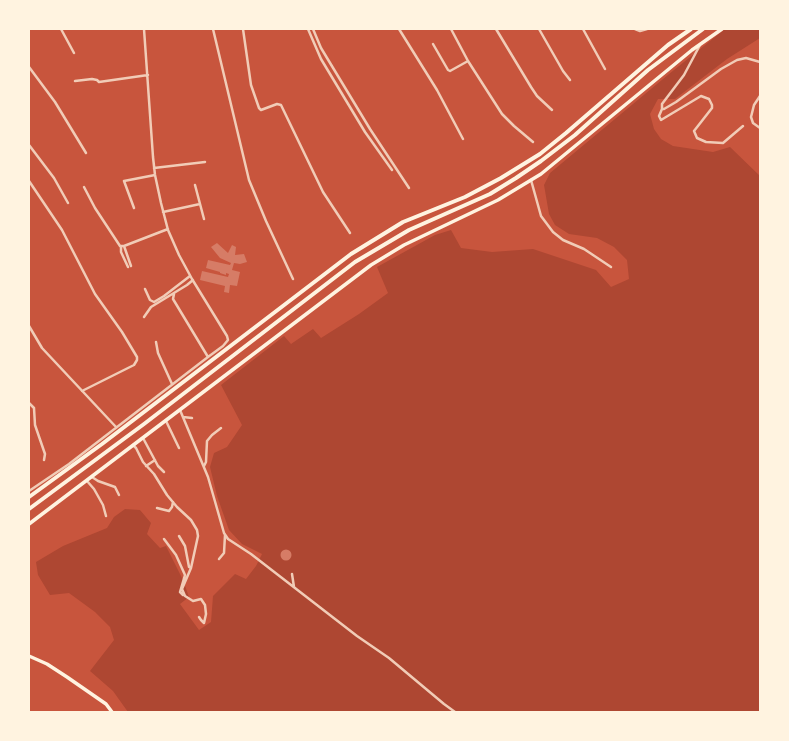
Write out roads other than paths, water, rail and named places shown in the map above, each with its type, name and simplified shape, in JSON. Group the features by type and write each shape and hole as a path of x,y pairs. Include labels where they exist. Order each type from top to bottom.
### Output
{"highway":[{"path":"29,497 108,439 351,254 403,222 465,197 501,178 540,154 668,45 691,29"},
{"path":"29,509 144,424 355,262 409,230 490,194 541,161 575,135 648,70 703,29"}],"main road":[{"path":"29,524 371,265 404,245 491,204 550,167 702,43 722,29"},
{"path":"29,656 47,664 72,680 106,704 112,712"}],"street":[{"path":"61,29 74,53"},
{"path":"29,491 69,464 223,346 228,340 179,255 168,229 163,212 154,168 144,29"},
{"path":"214,29 249,180 293,279"},
{"path":"243,29 251,85 259,108 261,110 277,104 281,105 321,188 350,233"},
{"path":"308,29 321,59 365,132 392,170"},
{"path":"313,29 321,48 380,145 409,188"},
{"path":"399,29 437,90 464,139"},
{"path":"451,29 468,60 504,117 533,142"},
{"path":"496,29 537,96 552,110"},
{"path":"539,29 563,71 570,80"},
{"path":"583,29 605,69"},
{"path":"635,29 640,31 647,29"},
{"path":"702,43 684,75 662,104 662,109 659,116 662,120 702,96 709,99 712,108 694,132 697,138 706,142 723,143 743,126"},
{"path":"433,44 450,71 468,60"},
{"path":"662,109 676,102 721,69 737,60 746,58 760,62"},
{"path":"29,67 54,102 86,153"},
{"path":"75,81 92,79 99,82 148,75"},
{"path":"760,96 754,105 750,117 753,123 760,128"},
{"path":"29,145 54,178 68,203"},
{"path":"154,168 205,162"},
{"path":"134,208 124,181 155,175"},
{"path":"531,180 540,216 553,232 563,240 584,249 611,267"},
{"path":"29,181 68,240 95,294 122,332 137,357 134,365 82,391"},
{"path":"195,185 204,219"},
{"path":"84,188 94,208 123,246"},
{"path":"163,212 200,204"},
{"path":"123,246 168,229"},
{"path":"123,246 121,252 130,267"},
{"path":"144,289 150,300 154,302 190,276"},
{"path":"144,317 151,307 174,294 191,283 193,280"},
{"path":"174,294 173,299 208,357"},
{"path":"29,326 42,348 116,427"},
{"path":"156,342 158,354 172,384"},
{"path":"29,403 34,408 35,425 45,454 44,460"},
{"path":"180,409 204,467 225,534 228,539 251,554 357,636 389,658 455,712"},
{"path":"183,417 192,418"},
{"path":"166,420 179,448"},
{"path":"204,467 206,462 207,441 221,428"},
{"path":"143,438 158,466 164,472"},
{"path":"133,445 138,450 146,466 154,474 173,502 191,520 198,530 191,568 182,589 185,596"},
{"path":"146,466 155,460"},
{"path":"92,477 98,481 115,487 119,495"},
{"path":"87,481 103,504 106,516"},
{"path":"157,508 169,511 173,502"},
{"path":"219,559 224,553 225,534"},
{"path":"179,536 185,546 188,567 191,568"},
{"path":"164,539 176,554 185,574 180,592 193,601 201,599 205,604 206,614 204,623 199,617"},
{"path":"292,574 294,588"}]}
